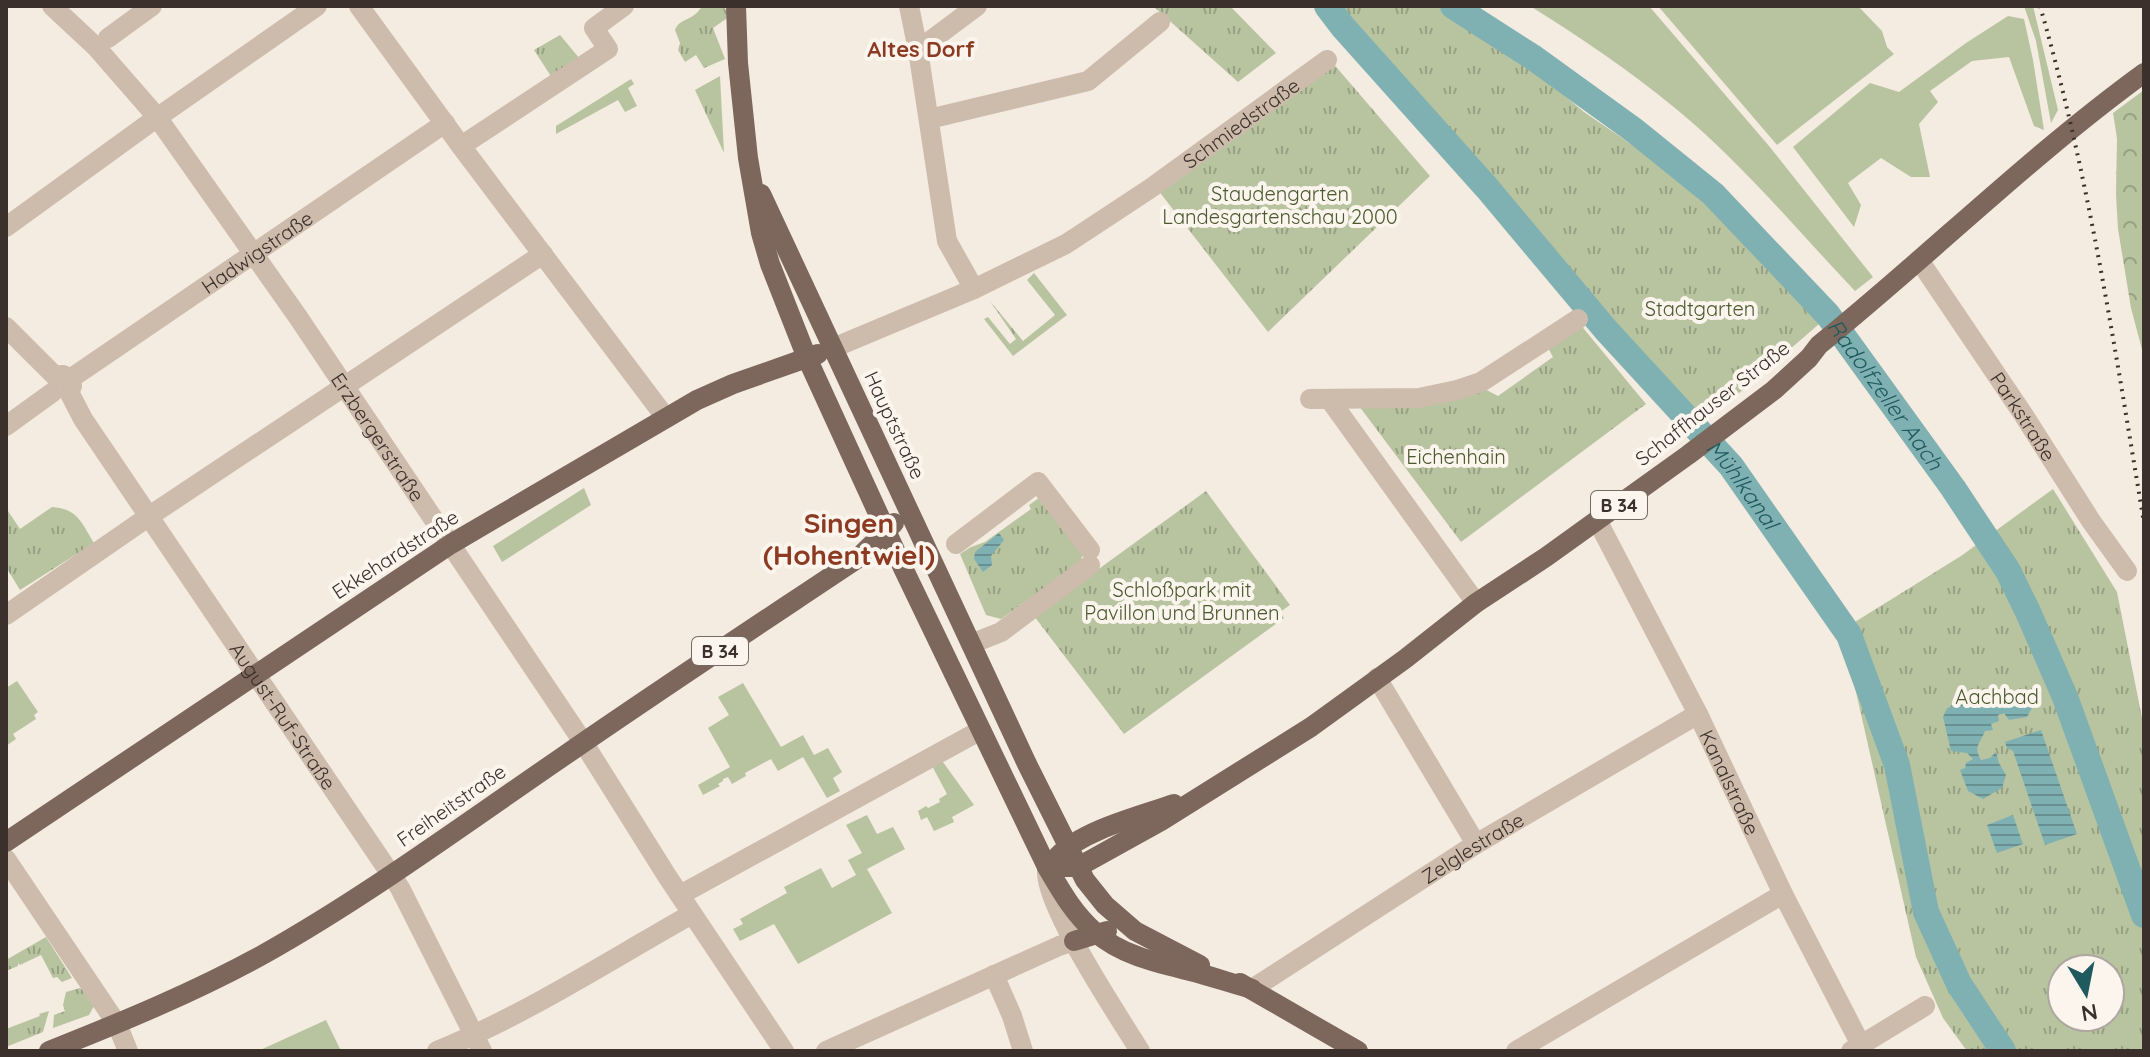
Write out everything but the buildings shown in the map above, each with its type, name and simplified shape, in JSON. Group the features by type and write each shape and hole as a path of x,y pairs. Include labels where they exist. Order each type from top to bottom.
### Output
{"main road":[{"name":"Hauptstraße","path":"736,6 738,63 748,158 767,254 807,358 904,570 1047,867 1071,907 1096,933 1130,953 1252,989"},
{"name":"Schaffhauser Straße","path":"1047,867 1078,867 1161,821 1311,727 1476,603 1691,452 1774,390 1819,345 2080,123 2144,73"},
{"name":"Hauptstraße","path":"752,176 1078,867 1105,905 1135,931"},
{"name":"Ekkehardstraße","path":"6,842 451,544 697,400 833,348"},
{"name":"Freiheitstraße","path":"49,1051 117,1024 264,953 391,875 857,559 907,508"},
{"path":"857,559 882,561 904,570"},
{"name":"Schaffhauser Straße","path":"1047,867 1068,846 1124,819 1205,792"},
{"path":"1074,941 1114,930 1135,931 1252,989 1358,1051"}],"street":[{"name":"Erzbergerstraße","path":"52,6 96,47 157,117 345,385 784,1051"},
{"path":"108,38 152,6"},
{"path":"6,227 317,6"},
{"path":"359,6 666,418"},
{"path":"461,146 608,49 594,28 624,6"},
{"path":"909,6 947,241 974,289"},
{"path":"918,50 977,6"},
{"path":"929,119 1088,81 1160,22"},
{"name":"Schmiedstraße","path":"833,348 974,289 1077,237 1257,113 1327,60"},
{"name":"Hadwigstraße","path":"6,426 445,123"},
{"path":"6,615 543,254"},
{"name":"Parkstraße","path":"1919,260 2127,571"},
{"path":"1476,603 1320,399 1419,398 1457,390 1481,382 1578,319"},
{"name":"August-Ruf-Straße","path":"6,327 62,385 400,888 478,1044"},
{"path":"956,544 1038,482 1090,558 1001,632 971,644"},
{"name":"Kanalstraße","path":"1597,520 1698,714 1856,1048"},
{"path":"1377,678 1476,844"},
{"name":"Zelglestraße","path":"1252,989 1476,844 1698,714"},
{"path":"680,895 981,730"},
{"path":"6,859 117,1024 128,1051"},
{"path":"1047,867 1052,893 1074,941 1140,1051"},
{"path":"1516,1051 1783,894"},
{"path":"437,1051 478,1044 555,993 692,914"},
{"path":"826,1051 1074,941"},
{"path":"994,975 1023,1051"},
{"path":"1856,1048 1925,1006"}],"green space":[{"path":"702,6 723,6 730,16 713,28 725,59 704,68 696,55 685,62 678,50 680,43 675,30"},
{"path":"1153,6 1230,6 1276,53 1238,82"},
{"name":"Stadtgarten","path":"1334,6 1446,6 1537,72 1584,112 1710,198 1826,318 1695,431 1488,186 1345,26"},
{"path":"1530,6 1649,6 1769,146 1873,277 1855,291 1745,173 1699,129 1622,67"},
{"path":"1658,6 1858,6 1882,31 1887,47 1894,54 1777,145"},
{"path":"2024,6 2033,6 2058,110 2051,123 2036,41"},
{"path":"2008,16 2024,19 2044,130 2034,126 2009,57 1972,61 1930,91 1938,102 1919,124 1930,177 1911,177 1881,158 1848,183 1861,205 1854,227 1793,147 1870,83 1899,92"},
{"path":"560,35 585,65 556,84 534,50"},
{"name":"Staudengarten Landesgartenschau 2000","path":"1331,61 1430,176 1268,332 1158,190"},
{"path":"720,76 724,153 695,90"},
{"path":"631,79 634,84 628,88 637,106 625,112 618,100 556,134 556,126"},
{"path":"2144,90 2144,357 2131,308 2118,229 2117,138 2113,113"},
{"path":"1034,273 1067,315 1013,356 984,319 988,317 1010,344 1016,339 990,301 1023,341 1055,315 1027,280"},
{"name":"Eichenhain","path":"1579,323 1646,404 1461,542 1359,406 1479,386 1498,396 1553,357 1547,346"},
{"path":"584,488 591,505 502,562 493,546"},
{"name":"Aachbad","path":"2053,489 2117,592 2144,728 2144,1051 1967,1051 1943,1018 1916,957 1842,630 1961,556"},
{"name":"Schloßpark mit Pavillon und Brunnen","path":"1206,491 1290,605 1280,612 1284,618 1124,734 1034,616"},
{"path":"1043,495 1083,549 1081,562 1001,619 986,615 960,554 985,542 1031,509 1029,505"},
{"path":"52,507 73,514 94,543 20,590 6,567 6,508 20,529"},
{"path":"17,681 38,712 34,715 36,719 13,734 16,739 6,746 6,688"},
{"path":"743,683 781,747 803,735 814,755 828,748 842,772 833,778 840,791 827,798 803,757 778,771 771,759 732,784 728,777 723,779 718,784 720,786 703,795 698,785 730,767 708,728 729,715 718,697"},
{"path":"940,758 974,805 952,817 954,822 934,831 927,817 921,820 918,811 940,802 939,799 947,794 930,762"},
{"path":"867,815 877,834 893,827 905,849 867,869 892,913 798,964 774,924 740,941 733,929 743,924 740,919 787,893 784,887 821,868 832,888 856,875 848,860 862,853 846,825"},
{"path":"46,937 72,978 62,982 57,977 53,978 41,955 6,971 6,960"},
{"path":"80,988 89,995 94,1006 89,1015 53,1028 54,1015 65,1011 66,992"},
{"path":"49,1011 43,1032 6,1047 6,1029"},
{"path":"326,1020 341,1051 258,1051"}],"water":[{"path":"999,533 1004,540 991,556 992,565 983,572 974,559 975,552"},
{"path":"2024,691 2030,697 2032,708 2027,717 2009,720 2004,713 1998,715 1999,721 1991,724 1993,730 1985,731 1978,745 1981,760 1990,758 1996,752 2006,775 2002,788 1983,799 1968,791 1960,770 1973,759 1967,753 1951,751 1943,717 1953,704 1968,707 1989,693 2000,692 2004,698 2008,692"},
{"path":"2041,730 2077,834 2045,845 2013,751 2007,748 2005,742"},
{"path":"2013,815 2023,844 1997,853 1987,825"}],"waterway":[{"name":"Mühlkanal","path":"1327,6 1487,188 1606,330 1731,466 1849,635 1897,765 1926,912 1959,984 2003,1051"},
{"name":"Radolfzeller Aach","path":"1453,6 1534,58 1635,131 1713,194 1828,315 1953,488 2008,571 2065,697 2144,915"}],"railway":[{"path":"2040,6 2087,198 2144,523"}],"district":[{"name":"Altes Dorf","path":"921,49"},
{"name":"Singen (Hohentwiel)","path":"849,538"}]}
